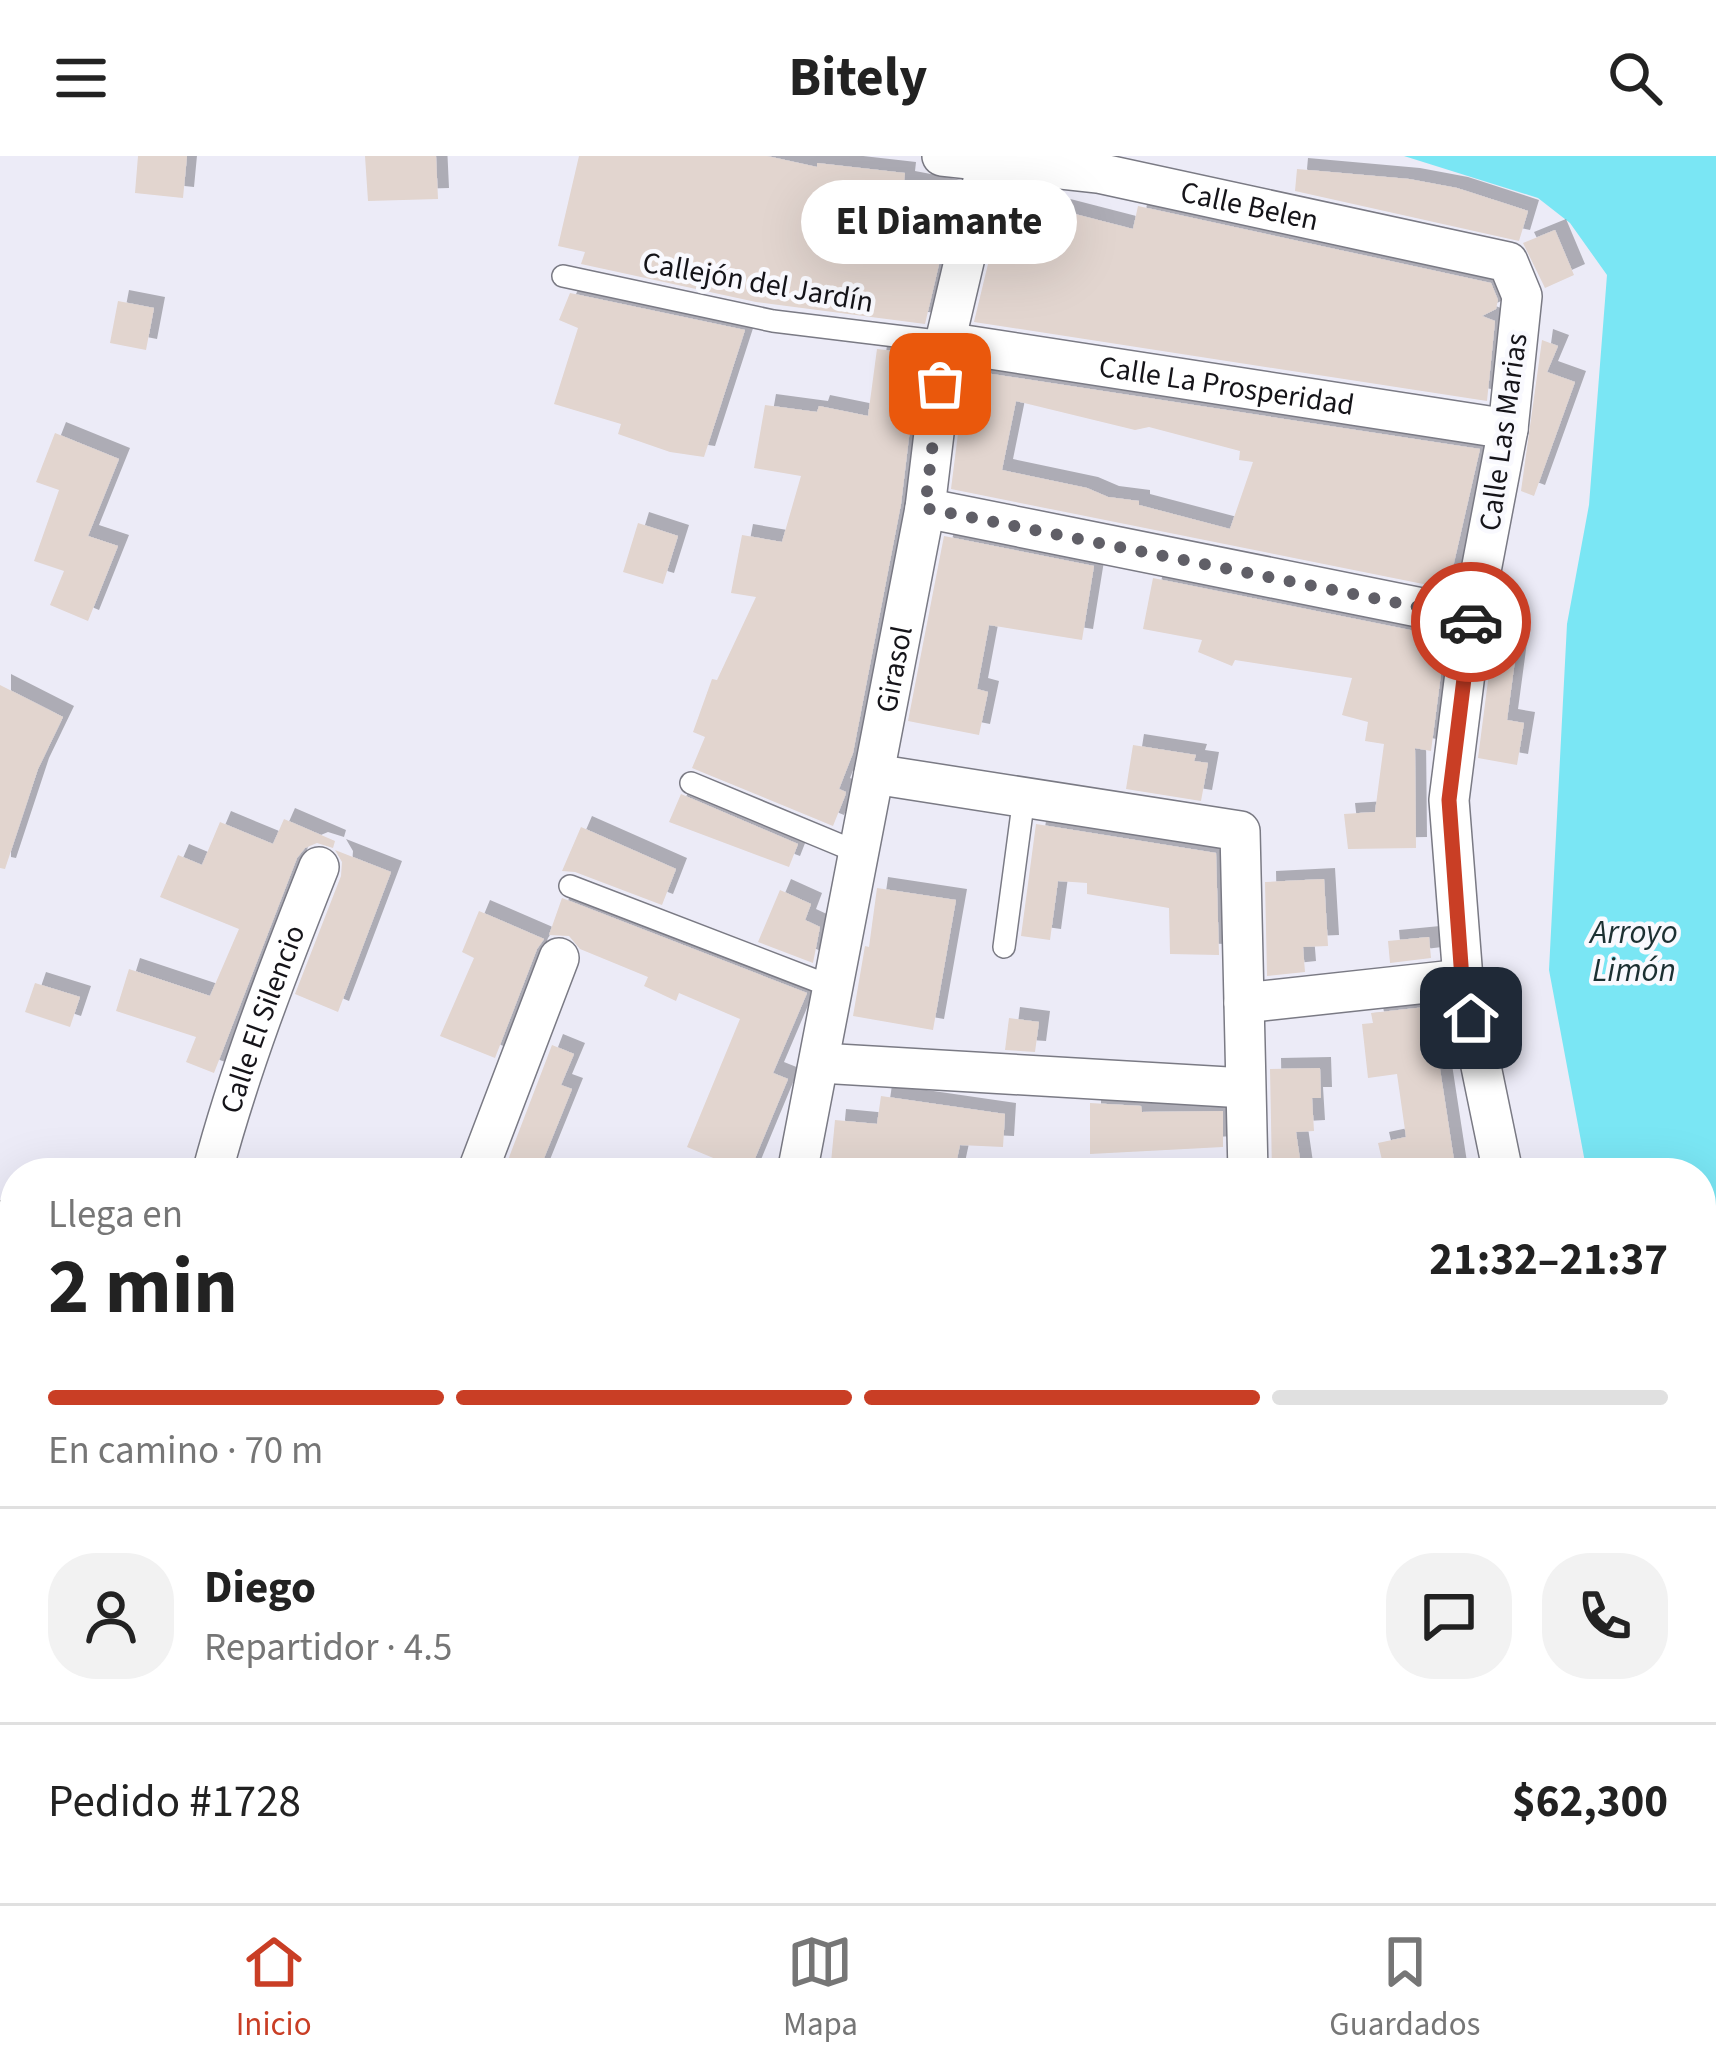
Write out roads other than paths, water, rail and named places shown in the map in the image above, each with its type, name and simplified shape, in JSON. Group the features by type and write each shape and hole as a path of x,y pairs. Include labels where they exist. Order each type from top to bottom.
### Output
{"street":[{"name":"Calle Belen","path":"942,156 1098,173 1508,262"},
{"name":"Girasol","path":"800,1158 925,508 945,342 987,164"},
{"name":"Calle Las Marias","path":"1500,1158 1462,979 1449,800 1472,618 1508,429 1522,296 1508,262"},
{"name":"Calle La Prosperidad","path":"945,342 1508,429"},
{"path":"925,508 1472,618"},
{"path":"874,774 1240,831 1247,1158"},
{"name":"Calle El Silencio","path":"216,1158 258,1023 320,867"},
{"path":"483,1158 559,958"},
{"path":"1244,1003 1462,979"},
{"path":"820,1063 1245,1088"}],"lane":[{"name":"Callejón del Jardín","path":"563,276 773,321 945,342"},
{"path":"691,783 857,852"},
{"path":"1004,947 1024,797"},
{"path":"570,886 830,986"}],"water":[{"name":"Arroyo Limón","path":"1404,156 1716,156 1716,1158 1584,1158 1549,970 1567,624 1589,505 1607,275 1570,223 1538,198"}],"place":[{"name":"El Diamante","path":"940,384"}]}
